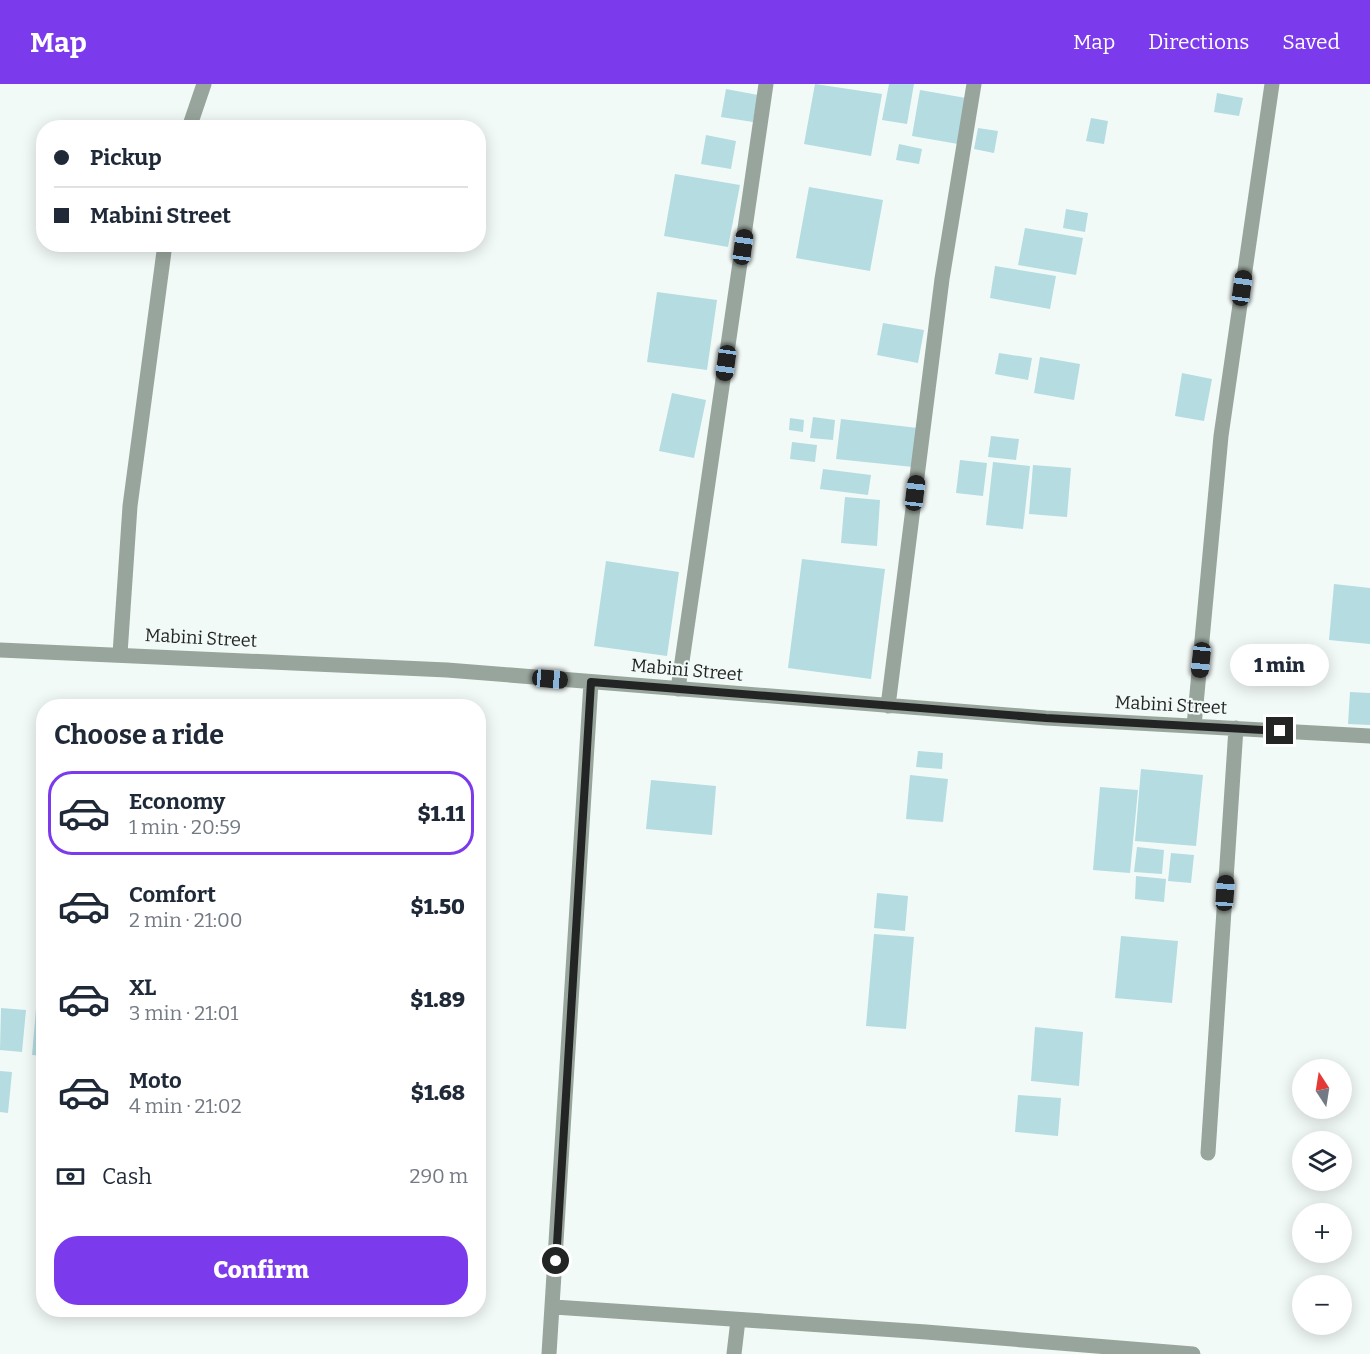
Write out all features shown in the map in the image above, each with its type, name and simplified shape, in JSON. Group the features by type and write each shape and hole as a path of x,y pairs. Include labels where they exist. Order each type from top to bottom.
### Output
{"street":[{"path":"192,120 204,84"},
{"path":"678,689 766,84"},
{"path":"888,706 942,279 974,84"},
{"path":"1194,726 1221,436 1272,84"},
{"path":"120,654 130,506 164,252"},
{"name":"Mabini Street","path":"0,650 447,670 888,706 1370,736"},
{"path":"549,1354 554,1307 591,682"},
{"path":"1208,1153 1236,728"},
{"path":"554,1307 1193,1354"},
{"path":"734,1354 738,1320"}],"building":[{"path":"815,84 882,94 871,156 804,144"},
{"path":"889,84 914,84 907,124 882,120"},
{"path":"726,89 758,95 753,122 721,117"},
{"path":"920,90 966,98 958,144 912,136"},
{"path":"1217,93 1243,98 1239,116 1214,112"},
{"path":"1091,118 1108,121 1104,144 1086,141"},
{"path":"978,128 998,131 994,153 974,149"},
{"path":"706,135 736,141 731,169 701,164"},
{"path":"899,144 922,149 919,164 896,160"},
{"path":"675,174 740,185 728,247 664,236"},
{"path":"809,187 883,200 870,271 796,258"},
{"path":"1066,209 1088,213 1085,232 1063,228"},
{"path":"1025,228 1083,238 1076,275 1018,265"},
{"path":"995,266 1056,276 1050,309 990,298"},
{"path":"657,292 717,300 707,370 647,362"},
{"path":"883,323 924,330 918,363 877,355"},
{"path":"999,353 1032,358 1028,380 995,374"},
{"path":"1040,357 1080,364 1074,400 1034,393"},
{"path":"1182,373 1212,379 1204,421 1175,416"},
{"path":"672,393 706,400 694,458 659,451"},
{"path":"813,417 835,420 833,440 810,438"},
{"path":"790,418 804,420 803,432 789,430"},
{"path":"841,419 918,428 913,467 836,459"},
{"path":"991,436 1019,439 1016,460 988,457"},
{"path":"792,442 817,445 815,462 790,459"},
{"path":"960,460 987,463 983,496 956,493"},
{"path":"993,462 1030,466 1023,529 986,525"},
{"path":"1033,465 1071,468 1067,517 1029,514"},
{"path":"823,469 871,475 868,495 820,489"},
{"path":"845,497 880,500 877,546 841,543"},
{"path":"802,559 885,569 871,679 788,668"},
{"path":"606,561 679,572 667,656 594,646"},
{"path":"1334,584 1370,588 1370,644 1329,640"},
{"path":"1350,692 1370,693 1370,725 1348,724"},
{"path":"918,751 943,753 942,769 916,767"},
{"path":"1141,769 1203,775 1196,846 1135,841"},
{"path":"910,775 948,779 943,822 906,819"},
{"path":"651,780 716,786 712,835 646,829"},
{"path":"1100,787 1138,790 1130,873 1093,870"},
{"path":"1137,847 1164,850 1162,874 1134,872"},
{"path":"1171,853 1194,855 1191,883 1168,881"},
{"path":"1136,876 1166,879 1164,902 1135,899"},
{"path":"877,893 908,896 905,931 874,928"},
{"path":"874,934 914,937 906,1029 866,1026"},
{"path":"1121,936 1178,941 1172,1003 1115,998"},
{"path":"1,1008 26,1010 22,1052 0,1050"},
{"path":"36,1009 36,1055 32,1055"},
{"path":"1035,1027 1083,1032 1079,1086 1031,1081"},
{"path":"0,1071 12,1072 8,1113 0,1112"},
{"path":"1018,1095 1061,1098 1058,1136 1015,1132"}],"route":[{"path":"556,1261 591,682 1046,718 1280,731"}]}
